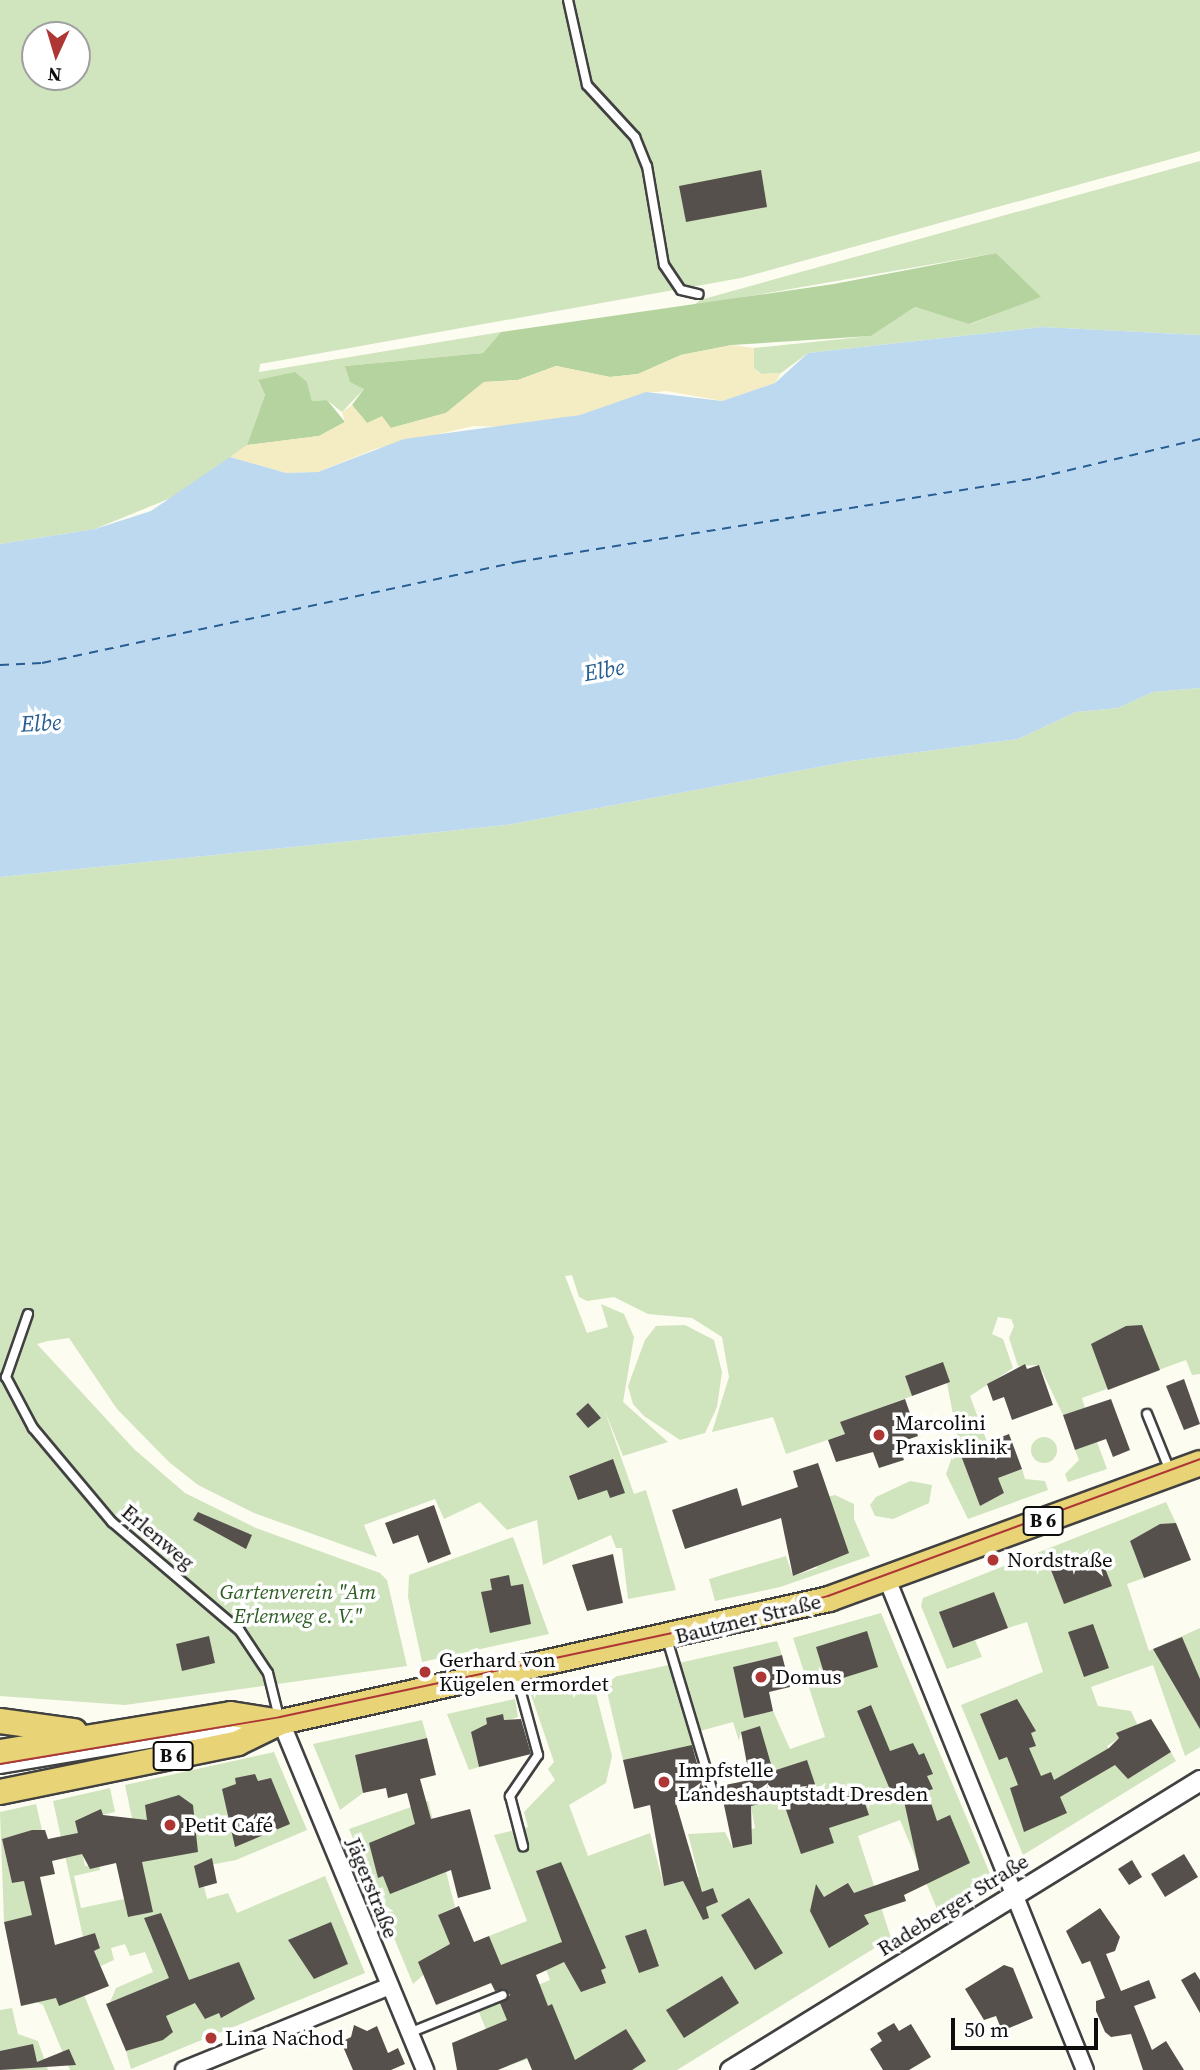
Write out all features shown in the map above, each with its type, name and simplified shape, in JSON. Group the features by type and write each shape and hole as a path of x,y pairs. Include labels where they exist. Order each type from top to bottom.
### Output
{"main road":[{"name":"Bautzner Straße","path":"0,1792 238,1743 281,1722 758,1619 887,1579 1200,1463"},
{"name":"Bautzner Straße","path":"0,1752 230,1714 281,1722"},
{"path":"0,1721 99,1734"}],"street":[{"path":"887,1579 1085,2070"},
{"name":"Jägerstraße","path":"281,1722 425,2070"},
{"name":"Radeberger Straße","path":"730,2070 1200,1780"},
{"path":"184,2070 390,1986"}],"lane":[{"path":"568,0 587,85 635,138 647,166 664,265 681,290 699,294"},
{"name":"Erlenweg","path":"28,1314 6,1377 48,1452 71,1479 144,1552 207,1599 248,1641 268,1672 281,1722"},
{"path":"1147,1414 1171,1474"},
{"path":"667,1639 712,1788"},
{"path":"515,1671 538,1755 510,1796 523,1846"},
{"path":"0,1769 281,1722"},
{"path":"410,2033 503,1995"}],"green space":[{"path":"0,0 1200,0 1200,151 741,278 260,364 259,372 501,332 483,353 345,366 364,389 342,412 327,400 312,401 307,382 258,381 265,395 247,445 183,493 95,529 0,544"},
{"path":"1200,161 1200,335 1043,327 808,353 781,373 761,374 754,368 754,348 871,336 915,307 970,324 1040,297 996,253 693,306 700,300"},
{"path":"996,253 1041,297 969,324 915,307 871,336 732,345 681,355 638,374 610,377 556,366 518,380 484,382 446,413 391,428 367,423 352,405 364,389 350,382 345,366 483,353 501,332 834,284"},
{"path":"295,372 307,382 312,401 327,400 345,422 319,436 247,445 265,395 258,380"},
{"name":"Gartenverein \"Am Erlenweg e. V.\"","path":"1200,688 1200,1374 1192,1375 1186,1360 1082,1398 1085,1408 1063,1415 1039,1365 1018,1366 1009,1338 1014,1326 1011,1319 998,1317 992,1334 1003,1339 1013,1368 970,1396 1000,1477 1022,1469 1025,1479 1045,1481 1048,1490 968,1519 946,1474 958,1440 943,1363 905,1376 912,1396 841,1422 845,1434 786,1454 773,1417 712,1432 729,1377 722,1337 692,1318 648,1314 614,1297 587,1301 579,1297 572,1275 565,1276 587,1333 608,1327 601,1304 624,1314 634,1337 623,1402 668,1442 623,1456 604,1409 634,1494 646,1490 676,1590 628,1599 622,1548 616,1548 611,1535 543,1565 537,1520 507,1530 480,1502 444,1519 435,1499 364,1525 377,1557 254,1513 198,1485 169,1462 117,1409 69,1338 48,1341 37,1344 134,1449 185,1493 256,1528 380,1573 387,1580 407,1666 125,1705 0,1696 0,877 506,825 851,761 1018,739 1076,712 1118,708 1153,692","holes":["978,1447 991,1483 999,1481 1004,1493 980,1506 960,1453"]},
{"path":"685,1325 714,1340 722,1372 717,1407 705,1433 680,1440 644,1416 633,1404 628,1386 645,1340 656,1326"},
{"path":"1044,1437 1053,1441 1057,1450 1053,1459 1044,1463 1035,1459 1031,1450 1035,1441"},
{"path":"1097,1442 1107,1469 1068,1482 1065,1474 1079,1460 1075,1450"},
{"path":"910,1481 932,1485 929,1503 893,1519 875,1516 870,1505 876,1497"},
{"path":"835,1495 854,1504 854,1519 870,1556 780,1587 715,1601 709,1579 786,1556 793,1576 817,1568 796,1503"},
{"path":"1166,1502 1176,1523 1159,1525 1130,1541 1144,1578 1127,1584 1149,1651 1200,1628 1200,1747 1185,1756 1153,1665 1091,1687 1098,1706 1131,1711 1138,1726 1107,1746 1128,1779 1171,1752 1176,1761 1023,1855 961,1705 1043,1672 1027,1622 1008,1628 994,1592 940,1612 953,1648 975,1640 982,1657 947,1669 921,1606 923,1598"},
{"path":"513,1537 549,1634 422,1662 408,1597 409,1575"},
{"path":"881,1613 991,1876 937,1909 900,1820 858,1836 891,1938 677,2070 579,2070 531,2058 502,2068 478,2010 550,1980 539,1951 489,1976 495,1951 489,1936 527,1921 494,1835 528,1827 524,1812 555,1780 548,1769 554,1762 531,1695 593,1682 612,1756 606,1783 569,1805 588,1856 650,1833 664,1886 699,1877 688,1834 725,1832 733,1848 752,1844 749,1830 755,1828 748,1791 741,1792 739,1782 750,1779 745,1763 768,1756 760,1726 741,1732 739,1741 733,1722 700,1731 679,1663 777,1641 782,1655 733,1667 744,1717 773,1711 790,1749 825,1737 793,1638"},
{"path":"669,1665 693,1745 623,1760 604,1679"},
{"path":"515,1699 518,1717 471,1732 479,1767 469,1770 447,1714"},
{"path":"422,1720 427,1738 355,1755 363,1793 340,1810 313,1744"},
{"path":"274,1752 307,1830 236,1860 199,1867 207,1899 228,1893 237,1913 325,1876 365,1973 131,2069 126,2051 173,2031 166,2016 108,2007 116,1988 153,1972 145,1952 130,1956 125,1944 111,1948 114,1960 101,1966 91,1952 100,1947 95,1933 83,1937 53,1801 110,1788 115,1812 76,1821 85,1866 99,1864 100,1870 74,1876 81,1908 124,1899 128,1917 152,1912 125,1785"},
{"path":"428,1801 455,1907 438,1915 445,1932 457,1927 463,1940 413,1984 349,1829"},
{"path":"36,1804 42,1830 2,1839 12,1883 38,1878 32,1915 4,1922 0,1812"},
{"path":"67,1954 115,2070 70,2070 43,2005 36,2002"},
{"path":"12,2008 18,2034 38,2041 48,2070 0,2070 0,2010"}],"sand":[{"path":"732,345 754,348 754,368 760,374 781,373 775,383 722,401 667,391 645,393 580,415 507,427 473,426 375,449 318,472 286,473 230,457 247,445 319,436 345,422 342,412 352,405 367,423 382,416 391,428 446,413 484,382 518,380 556,366 610,377 638,374 681,355"}],"water":[{"name":"Elbe","path":"1043,327 1200,335 1200,688 1153,692 1118,708 1076,712 1018,739 851,761 506,825 0,877 0,544 95,529 151,511 230,457 286,473 318,472 404,439 580,415 646,392 722,401 775,383 808,353"}],"building":[{"path":"761,170 767,207 686,222 679,186"},
{"path":"1142,1325 1160,1370 1108,1390 1091,1344 1126,1326"},
{"path":"943,1362 950,1382 912,1396 905,1376"},
{"path":"1025,1364 1027,1369 1039,1365 1053,1405 1012,1420 1004,1397 993,1401 987,1384"},
{"path":"1184,1379 1200,1424 1184,1430 1166,1386"},
{"name":"Marcolini Praxisklinik","path":"905,1399 918,1436 898,1443 904,1460 879,1468 873,1452 836,1462 828,1440 845,1434 840,1422"},
{"path":"1111,1399 1130,1450 1113,1457 1106,1439 1075,1450 1063,1415"},
{"path":"588,1403 601,1418 588,1428 576,1414"},
{"path":"1009,1434 1022,1469 998,1478 1004,1493 980,1506 960,1453"},
{"path":"613,1459 625,1493 610,1498 607,1490 578,1500 569,1476"},
{"path":"818,1463 849,1553 793,1576 781,1518 685,1549 672,1510 737,1488 742,1506 798,1487 793,1471"},
{"path":"434,1505 451,1554 428,1563 418,1535 393,1544 385,1523"},
{"path":"198,1512 252,1535 246,1549 193,1520"},
{"path":"1176,1523 1191,1560 1144,1578 1130,1541 1160,1524"},
{"path":"1099,1553 1112,1586 1064,1604 1051,1570"},
{"path":"613,1554 623,1603 587,1611 572,1565"},
{"path":"509,1575 511,1586 523,1584 531,1624 490,1633 481,1592 492,1590 490,1579"},
{"path":"994,1592 1008,1628 953,1648 939,1612"},
{"path":"1093,1624 1109,1668 1084,1677 1068,1632"},
{"path":"867,1631 878,1667 827,1683 816,1647"},
{"path":"209,1636 215,1663 182,1671 176,1644"},
{"path":"1182,1637 1200,1679 1200,1729 1153,1649"},
{"name":"Domus","path":"782,1655 790,1687 769,1692 773,1711 744,1718 733,1667"},
{"path":"1017,1699 1036,1731 1031,1733 1036,1746 1029,1748 1041,1776 1051,1772 1054,1780 1109,1748 1119,1738 1116,1733 1151,1719 1171,1752 1128,1779 1115,1765 1060,1797 1067,1813 1024,1832 1010,1788 1018,1785 1007,1757 999,1760 980,1714"},
{"path":"871,1705 890,1751 913,1743 919,1755 924,1753 933,1774 927,1776 933,1789 927,1791 937,1821 950,1815 970,1863 904,1895 906,1901 864,1915 869,1924 829,1948 810,1911 816,1884 824,1897 848,1883 854,1893 919,1870 904,1801 896,1804 857,1711"},
{"path":"503,1714 504,1720 521,1719 531,1754 479,1767 471,1732 487,1724 486,1718"},
{"path":"760,1726 773,1771 807,1760 822,1805 861,1792 869,1815 829,1828 834,1843 801,1854 782,1798 751,1806 752,1844 733,1848 720,1786 750,1780 741,1732"},
{"path":"427,1738 436,1775 420,1779 431,1819 470,1809 491,1889 458,1898 451,1870 390,1894 383,1876 378,1878 369,1843 415,1824 407,1793 388,1798 386,1788 363,1793 355,1755"},
{"path":"692,1745 705,1793 675,1800 702,1892 713,1888 718,1902 706,1907 709,1918 703,1920 683,1881 664,1886 650,1805 634,1809 623,1760"},
{"path":"255,1774 258,1781 271,1778 290,1824 235,1847 222,1789 236,1784 235,1778"},
{"path":"179,1795 193,1805 198,1852 142,1862 153,1912 128,1917 116,1863 90,1869 82,1854 52,1861 55,1874 40,1877 55,1945 95,1933 100,1948 94,1951 109,1986 59,2006 56,1998 21,2006 4,1922 32,1915 24,1881 12,1883 2,1839 32,1830 45,1830 48,1839 78,1833 75,1821 101,1809 103,1815 147,1820 145,1805"},
{"path":"1184,1854 1198,1877 1165,1897 1151,1874"},
{"path":"212,1858 217,1883 199,1888 194,1866"},
{"path":"1132,1860 1142,1877 1129,1885 1118,1869"},
{"path":"561,1862 606,1968 601,1970 606,1983 581,1992 564,1962 536,1975 548,2006 552,2004 575,2060 626,2029 646,2061 632,2070 532,2070 527,2058 498,2070 457,2070 452,2043 507,2020 500,2003 510,1995 505,1989 495,1991 491,1983 436,2005 418,1962 450,1944 438,1915 459,1906 474,1942 489,1936 501,1965 562,1942 536,1871"},
{"path":"749,1898 783,1953 755,1970 721,1915"},
{"path":"1100,1908 1120,1937 1115,1951 1106,1954 1121,1991 1149,1980 1156,1998 1134,2006 1152,2050 1166,2041 1184,2070 1143,2070 1131,2034 1111,2037 1105,2032 1096,2011 1096,2001 1105,1998 1090,1961 1082,1964 1066,1931"},
{"path":"161,1913 189,1980 239,1962 255,1999 221,2018 219,2013 205,2019 195,2003 166,2016 173,2032 163,2040 126,2051 106,2004 169,1978 144,1918"},
{"path":"331,1922 348,1964 314,1979 288,1940"},
{"path":"646,1929 659,1966 639,1973 625,1936"},
{"path":"1004,1965 1013,1968 1033,2018 1002,2031 996,2016 984,2020 965,1989"},
{"path":"1195,1972 1200,1980 1200,2013 1181,1980"},
{"path":"722,1976 739,2003 684,2038 666,2010"},
{"path":"894,2023 899,2031 911,2024 931,2057 909,2070 883,2070 870,2049 882,2041 877,2033"},
{"path":"354,2025 367,2031 377,2026 388,2053 398,2048 405,2064 391,2070 353,2070 341,2042 351,2037"},
{"path":"33,2044 37,2062 69,2049 76,2065 0,2070 0,2051"}],"ferry route":[{"path":"0,665 42,663 517,562 1036,478 1200,439"}],"tram line":[{"path":"0,1764 280,1717 756,1615 828,1596 1200,1459"}],"place":[{"name":"Marcolini Praxisklinik","path":"879,1435"},
{"name":"Nordstraße","path":"993,1560"},
{"name":"Gerhard von Kügelen ermordet","path":"425,1672"},
{"name":"Domus","path":"761,1677"},
{"name":"Impfstelle Landeshauptstadt Dresden","path":"664,1782"},
{"name":"Petit Café","path":"170,1825"},
{"name":"Lina Nachod","path":"211,2038"}]}
